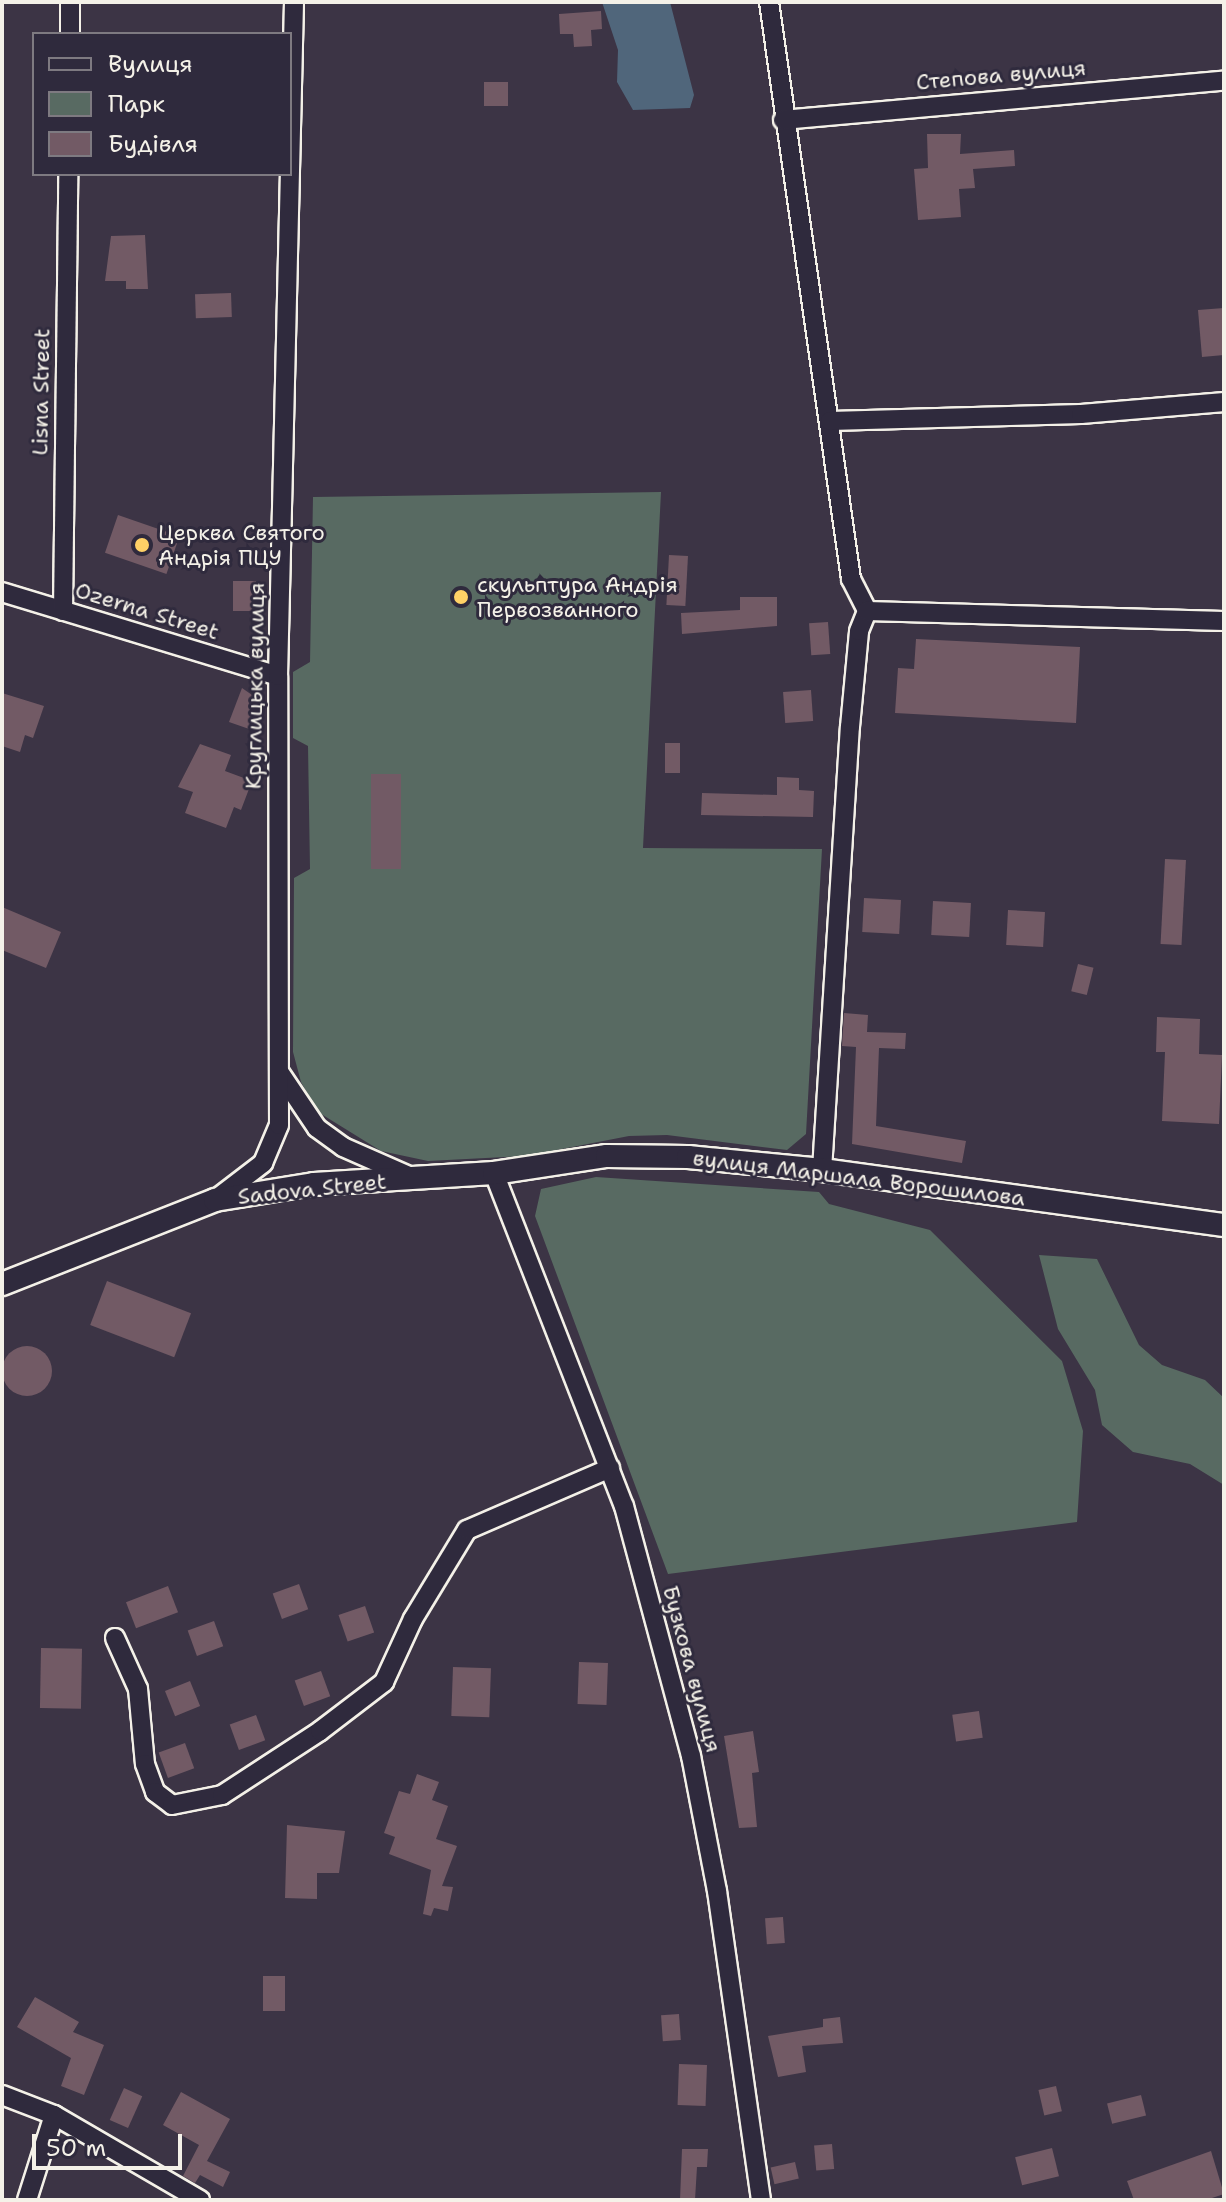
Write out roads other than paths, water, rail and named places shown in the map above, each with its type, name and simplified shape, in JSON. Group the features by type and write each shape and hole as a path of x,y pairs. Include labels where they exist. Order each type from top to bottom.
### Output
{"street":[{"path":"70,2 70,32"},
{"name":"Круглицька вулиця","path":"292,86 294,2"},
{"path":"769,2 783,120 851,579 867,611 859,631 850,727 822,1170"},
{"name":"Степова вулиця","path":"783,120 1224,81"},
{"name":"Lisna Street","path":"63,611 68,176"},
{"name":"Круглицька вулиця","path":"215,1200 263,1163 279,1125 278,676 290,176"},
{"path":"830,421 1081,414 1224,402"},
{"name":"Ozerna Street","path":"2,592 278,676"},
{"path":"867,611 1224,621"},
{"path":"280,1073 317,1128 381,1167 416,1178"},
{"name":"вулиця Маршала Ворошилова","path":"494,1173 607,1156 688,1157 822,1170 1224,1225"},
{"name":"Sadova Street","path":"2,1284 215,1200 314,1184 494,1173"},
{"name":"Бузкова вулиця","path":"494,1173 610,1468 698,1791 761,2200"},
{"path":"115,1638 138,1689 145,1764 155,1792 172,1805 222,1795 320,1731 384,1682 413,1619 467,1530 610,1468"},
{"path":"2,2095 54,2115 200,2200"},
{"path":"27,2200 54,2115"}],"water":[{"path":"602,2 670,2 694,95 690,108 633,110 617,82 618,50"}],"place":[{"name":"Церква Святого Андрія ПЦУ","path":"142,545"},
{"name":"скульптура Андрія Первозванного","path":"461,597"}]}
